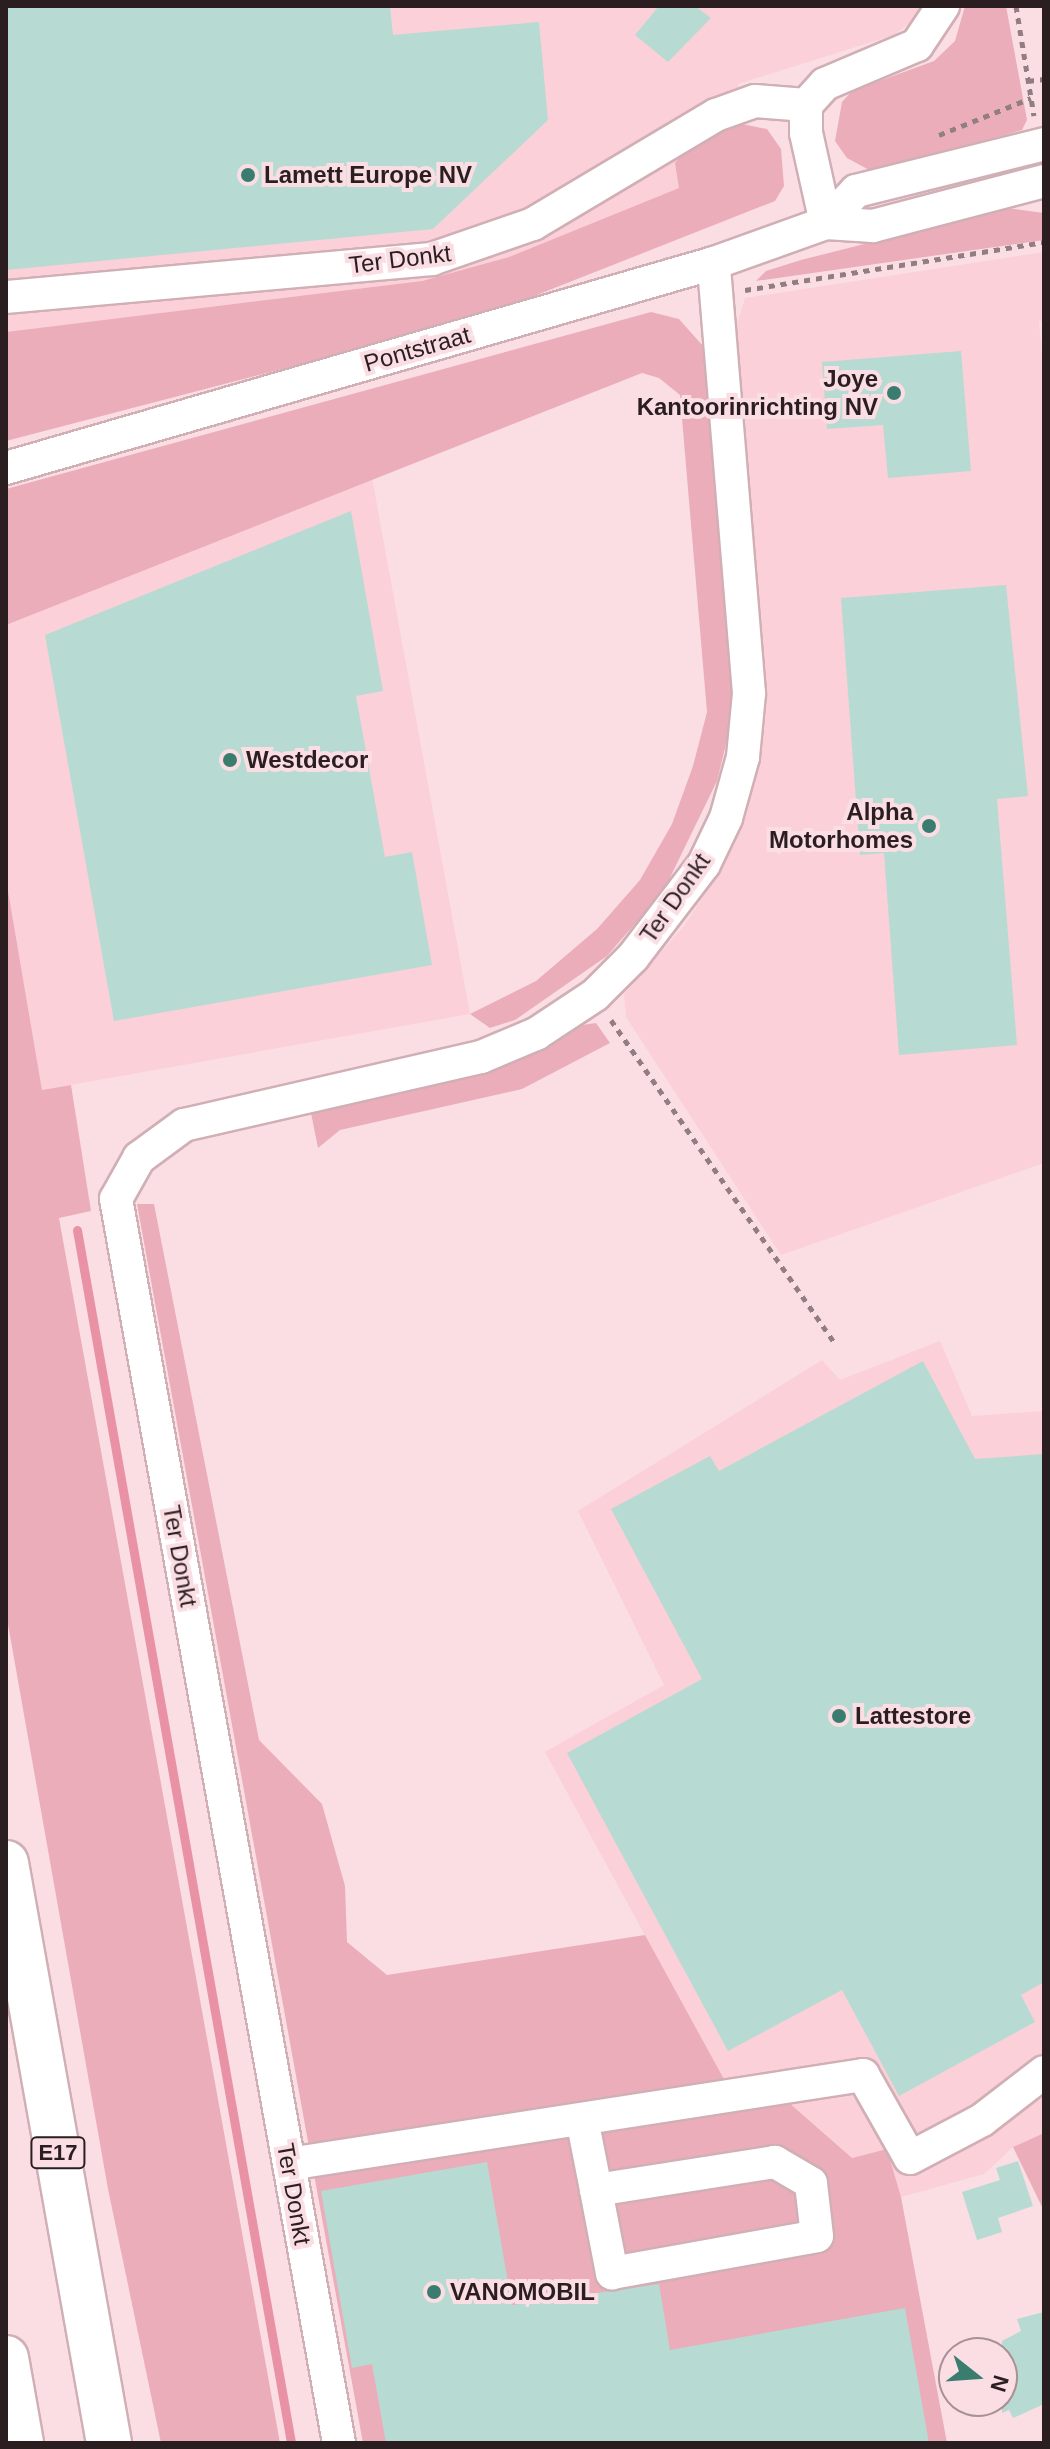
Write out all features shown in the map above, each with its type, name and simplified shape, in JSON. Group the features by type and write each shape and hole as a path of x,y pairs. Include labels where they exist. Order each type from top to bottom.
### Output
{"highway":[{"name":"E17","path":"6,1863 109,2443"},
{"path":"6,2358 21,2443"}],"street":[{"path":"826,223 806,133 806,105 825,84 917,45 943,6"},
{"name":"Ter Donkt","path":"6,297 432,259 533,224 716,115 755,101 806,105"},
{"name":"Pontstraat","path":"826,223 856,191 1041,143"},
{"name":"Pontstraat","path":"6,468 714,263 826,223 873,226 1044,181"},
{"name":"Ter Donkt","path":"339,2443 116,1199 139,1158 184,1125 481,1057 536,1034 595,995 633,957 704,864 726,818 743,757 749,693 714,263"},
{"path":"289,2164 863,2075 910,2158 982,2120 1044,2072"},
{"path":"582,2119 612,2273 817,2236 811,2183 775,2162 596,2190"}],"path":[{"path":"1016,6 1041,143"},
{"path":"1028,81 1044,79"},
{"path":"746,290 1044,242"},
{"path":"595,995 835,1344"}],"shaded area":[{"path":"6,6 923,6 919,16 894,35 738,84 742,124 690,144 679,188 509,257 422,281 6,332"},
{"path":"965,6 1006,6 1027,120 1022,130 873,172 847,158 835,141 842,102 852,91 934,61 955,41"},
{"path":"742,124 767,129 781,149 784,186 775,201 524,300 370,346 6,441 6,332 422,281 509,257 679,188 675,163 690,144"},
{"path":"1007,208 1044,213 1044,240 756,281 766,271 801,260"},
{"path":"1044,252 1044,320 1039,321 1044,379 1044,1163 781,1255 626,1017 624,994 684,926 711,884 744,802 735,331 745,298"},
{"path":"651,312 679,319 703,346 733,694 730,728 717,781 664,890 607,956 515,1020 490,1028 470,1014 536,981 597,929 640,880 672,824 693,766 707,712 680,395 659,378 642,373 6,625 6,489"},
{"name":"Westdecor","path":"372,478 470,1014 42,1090 6,879 6,625"},
{"path":"6,879 42,1090 71,1085 91,1211 59,1218 280,2443 161,2443 108,2189 6,1613"},
{"path":"596,1023 610,1043 522,1089 340,1130 318,1148 310,1108 524,1057 582,1025"},
{"path":"137,1204 154,1204 259,1740 322,1804 345,1886 347,1942 387,1975 645,1935 737,2103 763,2080 852,2158 887,2149 901,2197 938,2395 938,2417 942,2417 947,2443 363,2443"},
{"name":"Lattestore","path":"940,1341 972,1416 1044,1411 1044,2133 1013,2147 984,2174 901,2197 887,2149 852,2158 763,2080 737,2104 545,1752 664,1685 578,1511 822,1360 840,1380"},
{"path":"1044,2133 1044,2211 1013,2147"}],"building":[{"name":"Lamett Europe NV","path":"6,6 390,6 393,35 539,22 548,120 433,229 6,270"},
{"path":"659,6 695,6 711,18 668,62 635,35"},
{"name":"Joye Kantoorinrichting NV","path":"961,351 971,471 888,478 883,425 827,429 822,362"},
{"name":"Westdecor","path":"351,511 383,691 356,696 385,857 412,852 432,965 114,1021 45,635"},
{"name":"Alpha Motorhomes","path":"1006,585 1028,796 997,799 1017,1045 899,1055 884,853 860,855 841,598"},
{"name":"Lattestore","path":"923,1361 975,1459 1044,1454 1044,1982 1021,1995 1035,2022 899,2096 842,1990 728,2051 567,1753 702,1679 611,1509 710,1456 719,1471"},
{"path":"1018,2161 1033,2206 998,2218 1002,2232 977,2240 962,2192 1000,2180 996,2168"},
{"name":"VANOMOBIL","path":"487,2162 512,2305 659,2284 670,2350 905,2308 929,2443 386,2443 372,2364 352,2368 321,2191"},
{"path":"1044,2312 1044,2404 1018,2416 1018,2337 1010,2337 1021,2331 1017,2319"}],"waterway":[{"path":"77,1230 291,2443"}],"place":[{"name":"Lamett Europe NV","path":"248,175"},
{"name":"Joye Kantoorinrichting NV","path":"894,393"},
{"name":"Westdecor","path":"230,760"},
{"name":"Alpha Motorhomes","path":"929,826"},
{"name":"Lattestore","path":"839,1716"},
{"name":"VANOMOBIL","path":"434,2292"}]}
